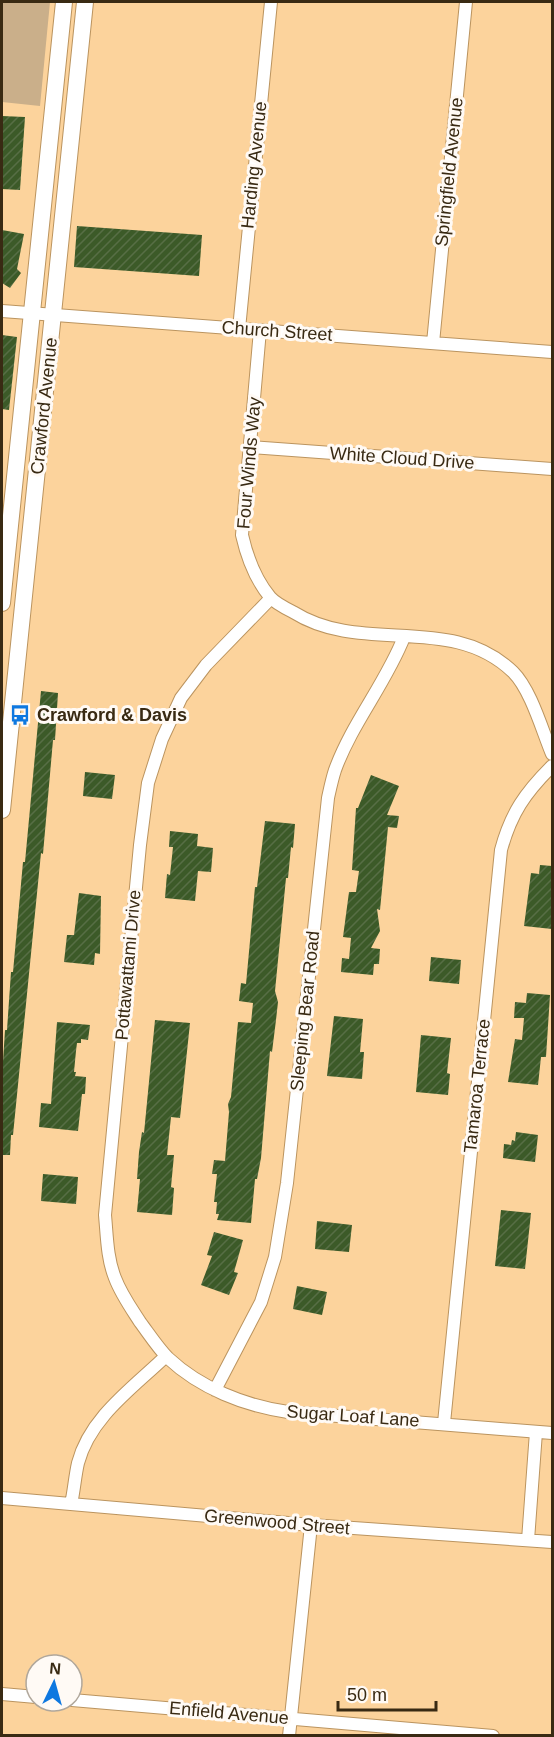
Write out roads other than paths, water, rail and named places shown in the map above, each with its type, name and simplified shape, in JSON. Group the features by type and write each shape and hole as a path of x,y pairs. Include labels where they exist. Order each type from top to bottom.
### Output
{"main road":[{"name":"Crawford Avenue","path":"2,603 64,2"},
{"name":"Crawford Avenue","path":"2,810 7,709 53,315 85,2"}],"street":[{"name":"Harding Avenue","path":"239,328 271,2"},
{"name":"Springfield Avenue","path":"433,343 466,2"},
{"name":"Church Street","path":"2,311 552,352"},
{"name":"Four Winds Way","path":"260,330 242,535 247,557 271,598 306,621 349,633 449,639 473,645 496,658 515,674 528,697 552,754"},
{"name":"White Cloud Drive","path":"251,447 552,469"},
{"name":"Pottawattami Drive","path":"166,1356 127,1303 115,1277 108,1250 105,1215 147,793 162,739 181,698 206,665 271,598"},
{"name":"Sleeping Bear Road","path":"215,1390 261,1302 275,1257 287,1183 328,798 335,771 346,747 395,660 404,636"},
{"name":"Tamaroa Terrace","path":"444,1423 501,850 508,824 520,803 552,766"},
{"name":"Sugar Loaf Lane","path":"166,1356 181,1369 215,1390 270,1409 552,1433"},
{"path":"71,1504 78,1461 91,1433 119,1400 166,1356"},
{"path":"528,1540 536,1432"},
{"name":"Greenwood Street","path":"2,1498 311,1525 552,1542"},
{"path":"289,1736 311,1525"},
{"path":"2,1694 24,1696"},
{"name":"Enfield Avenue","path":"84,1701 493,1736"}],"place":[{"name":"Crawford & Davis","path":"20,715"}]}
